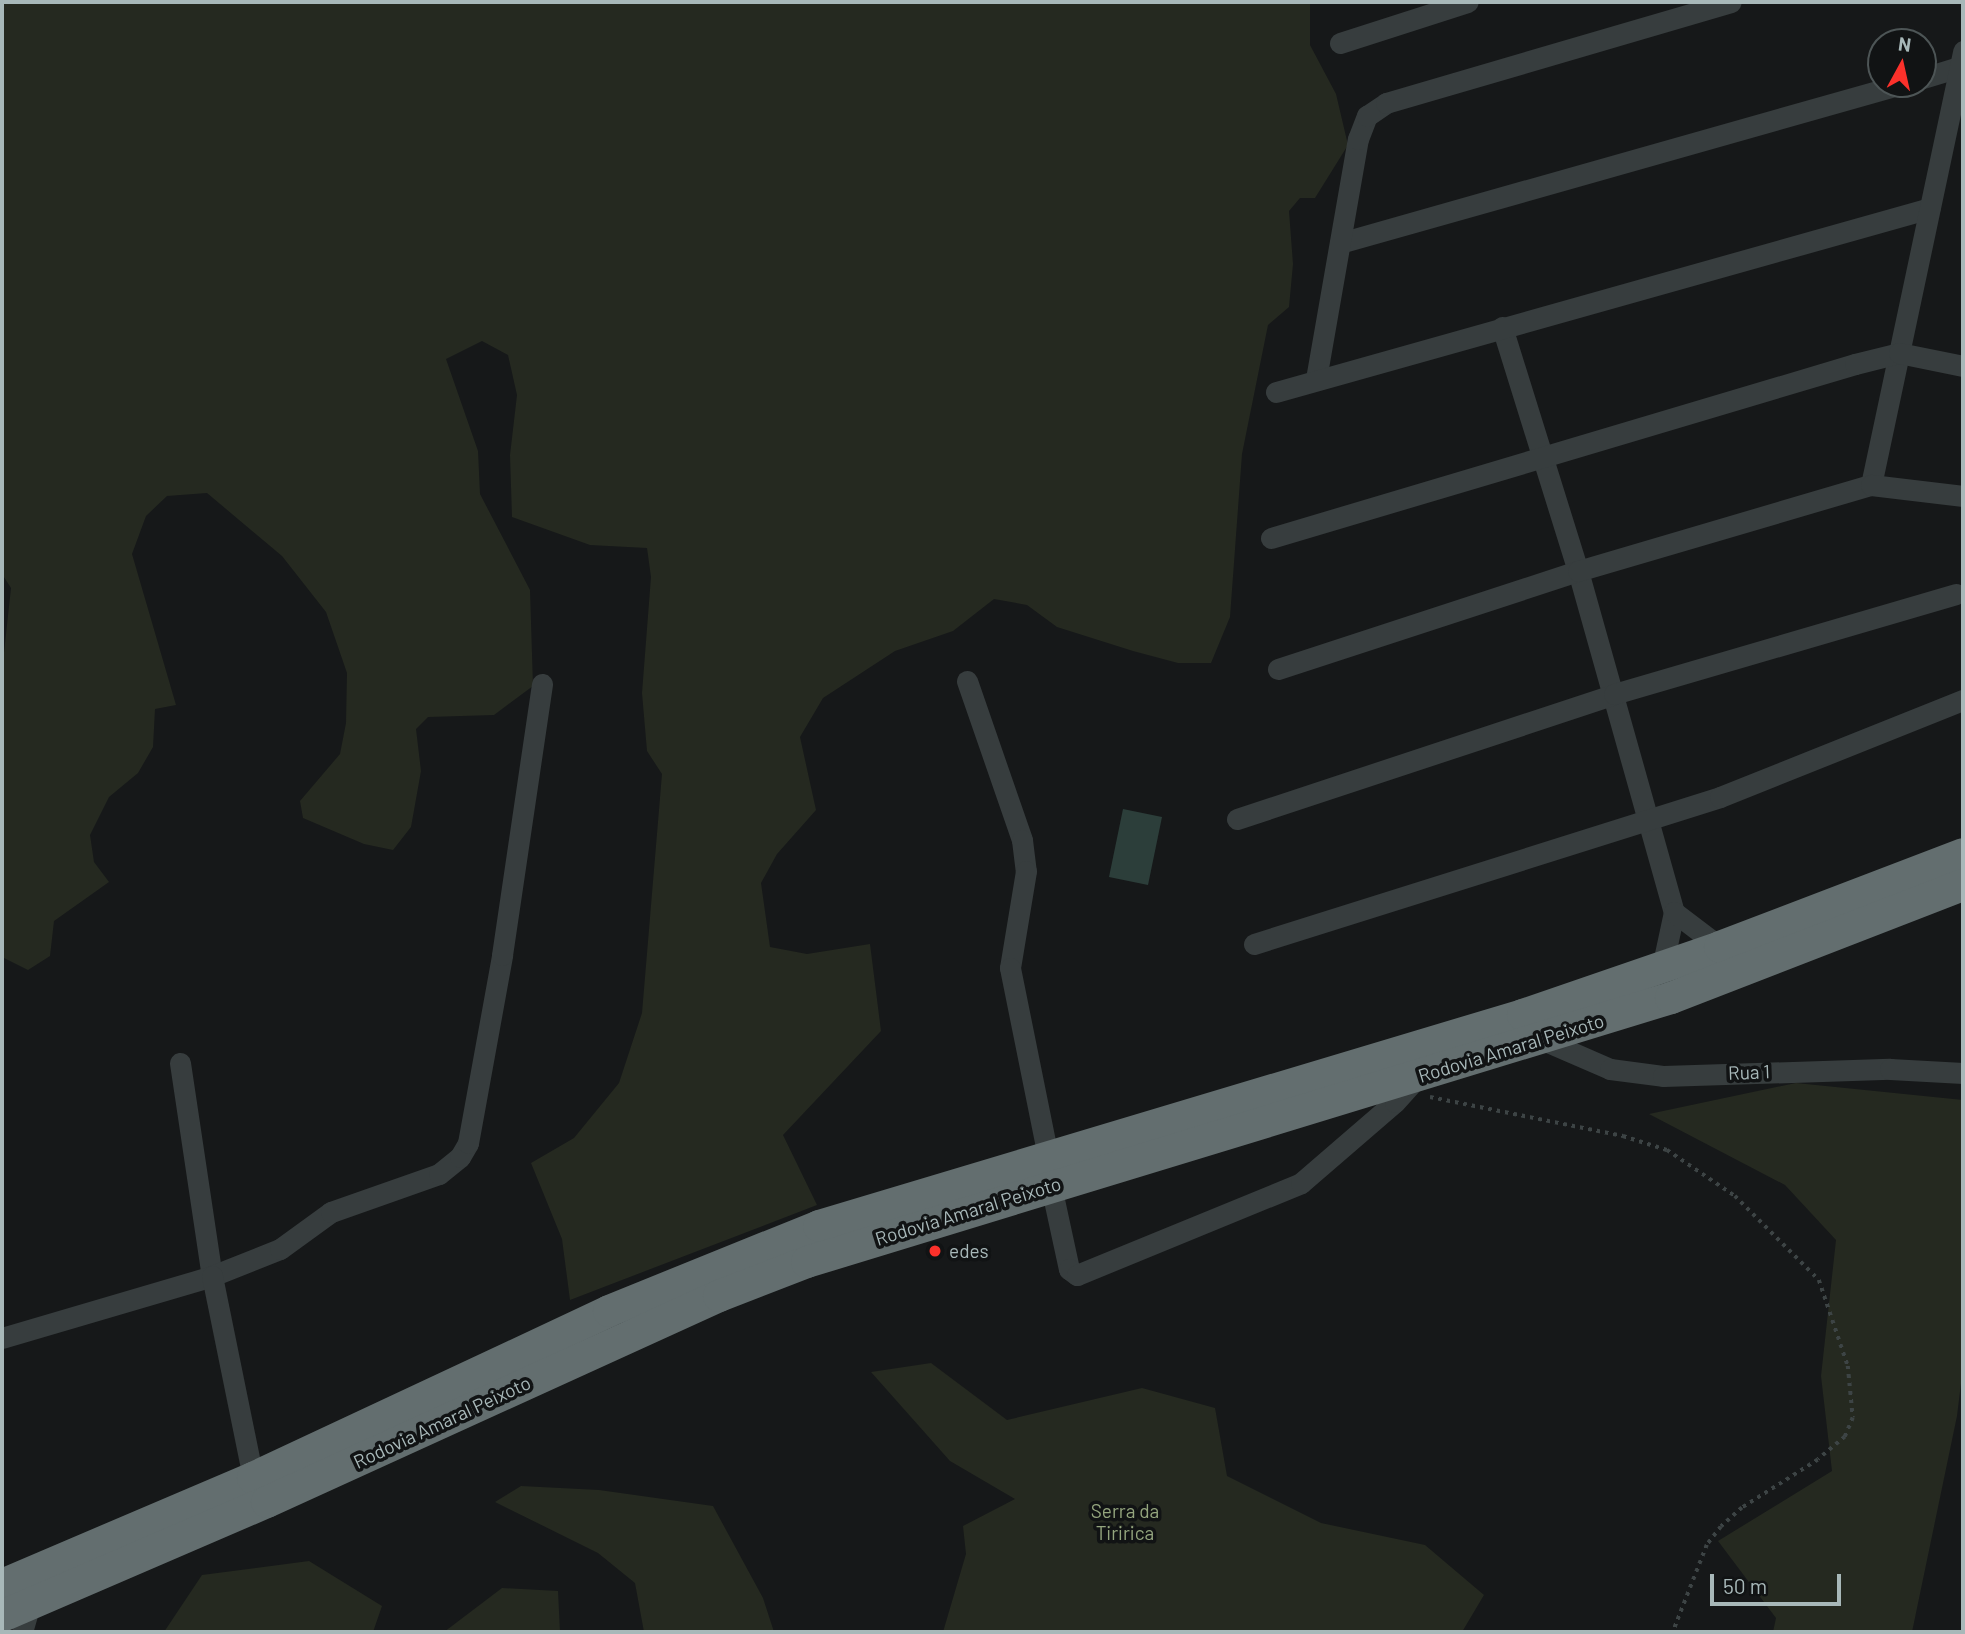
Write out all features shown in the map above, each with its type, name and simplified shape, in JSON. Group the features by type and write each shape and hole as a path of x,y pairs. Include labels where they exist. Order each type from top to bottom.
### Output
{"highway":[{"name":"Rodovia Amaral Peixoto","path":"18,1617 719,1296 1049,1172 1662,968 1963,855"},
{"name":"Rodovia Amaral Peixoto","path":"2,1585 253,1478 671,1284 819,1226 1345,1098 1412,1085 1541,1039 1671,998 1963,885"}],"street":[{"path":"1340,43 1468,2"},
{"path":"1316,379 1362,125 1386,103 1731,2"},
{"path":"1937,71 1962,59"},
{"path":"1871,485 1962,59"},
{"path":"1340,243 1867,94"},
{"path":"1276,392 1930,208"},
{"path":"1502,327 1578,571 1674,912 1662,968"},
{"path":"1271,538 1899,353 1963,366"},
{"path":"1278,668 1578,571 1871,485 1963,496"},
{"path":"1237,819 1614,694 1956,594"},
{"path":"967,681 1022,840 1026,871 1010,968 1069,1269 1077,1275 1301,1183 1375,1121 1412,1085"},
{"path":"2,1338 212,1276 280,1249 306,1234 331,1212 439,1174 460,1157 468,1143 542,684"},
{"path":"1254,944 1720,797 1963,700"},
{"path":"1674,912 1720,947"},
{"name":"Rua 1","path":"1541,1039 1610,1069 1663,1076 1890,1069 1963,1073"},
{"path":"180,1063 212,1276 253,1478"},
{"path":"1345,1098 1375,1121"}],"path":[{"path":"1412,1085 1609,1133 1667,1150 1735,1196 1819,1280 1848,1366 1853,1418 1845,1437 1818,1460 1742,1508 1721,1527 1707,1545 1674,1632"}],"green space":[{"path":"2,2 1310,2 1310,45 1336,94 1348,145 1315,198 1300,198 1289,211 1293,264 1289,307 1268,325 1242,454 1230,617 1211,663 1178,663 1133,651 1057,627 1027,605 994,599 953,631 895,651 823,698 800,737 816,810 777,854 761,883 770,947 807,954 870,944 881,1031 783,1135 817,1205 570,1300 562,1239 531,1163 574,1138 619,1083 642,1013 662,774 647,751 642,693 651,577 647,548 590,545 512,517 510,455 517,395 508,355 482,341 446,359 478,451 480,494 530,590 533,686 494,715 428,717 416,729 421,771 411,827 393,850 364,844 303,818 300,801 340,754 346,723 347,673 326,612 282,556 207,493 167,496 146,516 132,554 176,705 155,709 153,747 138,773 109,797 90,835 94,862 109,882 54,921 50,956 28,970 2,957 2,671 11,588 2,574"},
{"path":"1796,1083 1963,1100 1963,1367 1957,1416 1912,1632 1773,1632 1776,1618 1718,1541 1832,1471 1821,1376 1836,1240 1785,1185 1649,1114"},
{"name":"Serra da Tiririca","path":"931,1363 1007,1420 1142,1388 1215,1408 1227,1476 1321,1523 1425,1545 1484,1595 1462,1632 943,1632 966,1554 963,1526 1015,1499 950,1461 871,1372"},
{"path":"521,1486 599,1490 713,1506 763,1598 774,1632 644,1632 635,1583 598,1553 495,1502"},
{"path":"309,1561 382,1606 373,1632 164,1632 202,1575"},
{"path":"502,1588 558,1591 560,1632 444,1632"}],"shaded area":[{"path":"1123,809 1162,817 1148,885 1109,877"}],"place":[{"name":"edes","path":"935,1251"}]}
